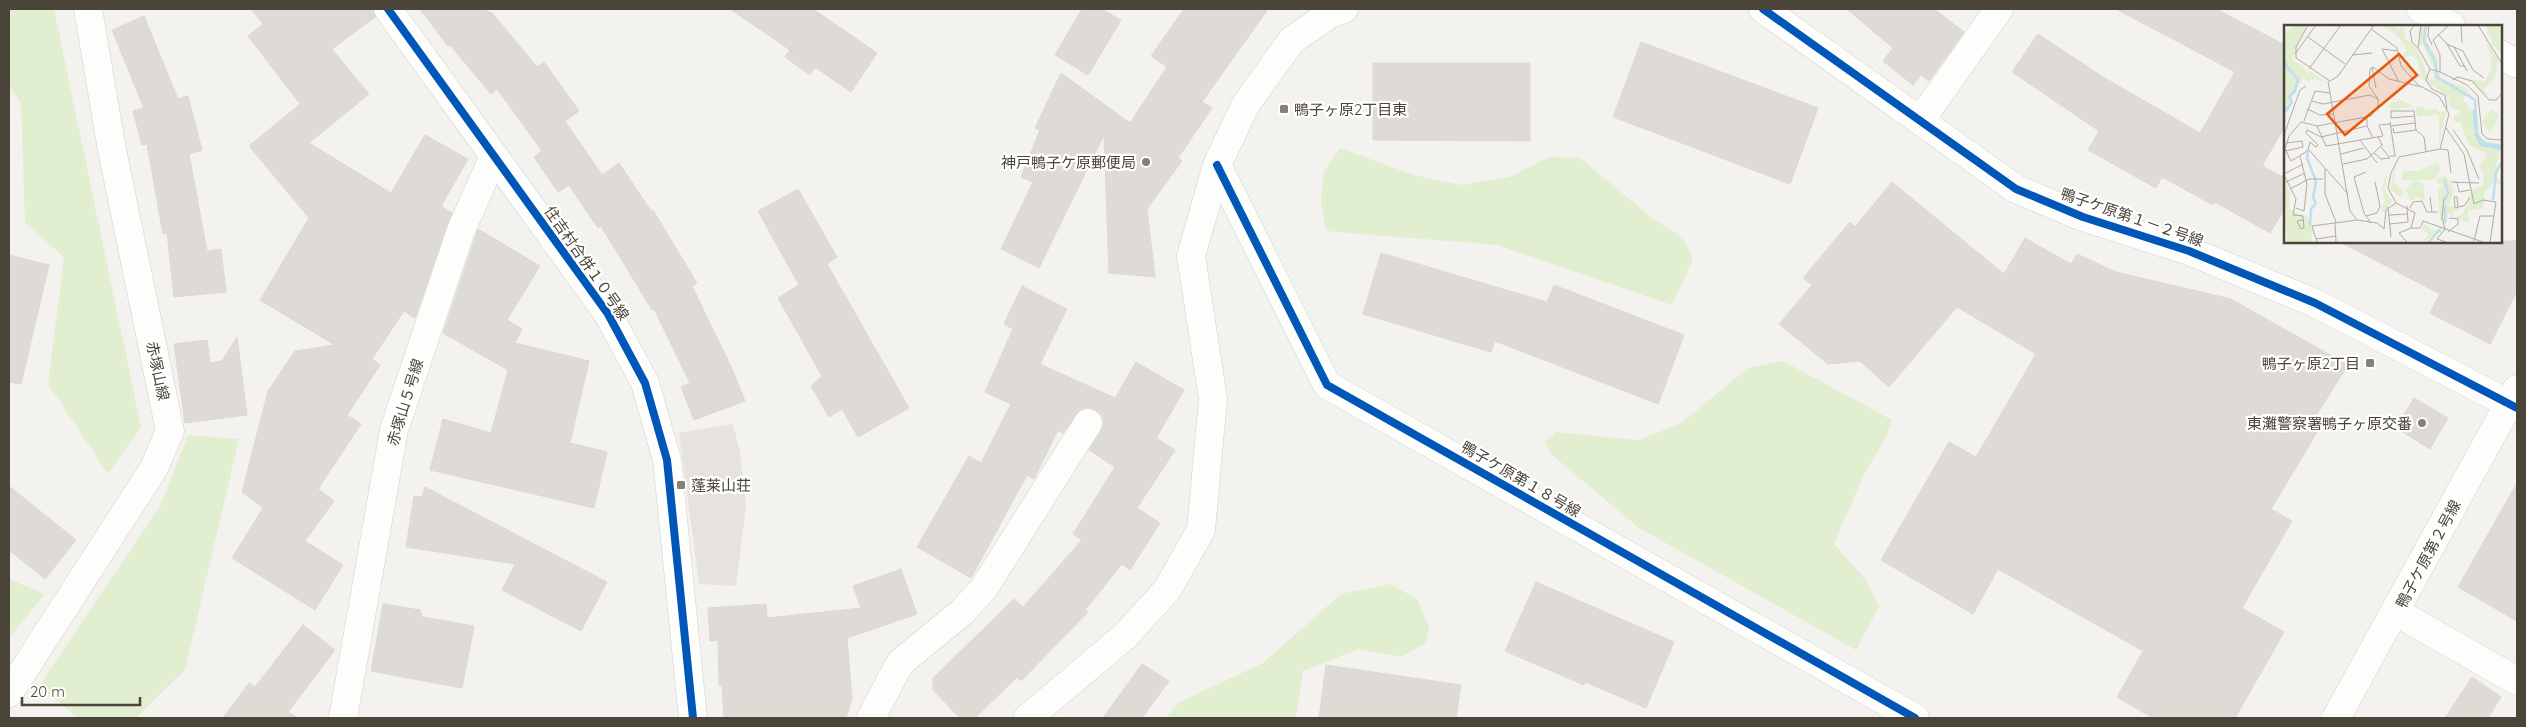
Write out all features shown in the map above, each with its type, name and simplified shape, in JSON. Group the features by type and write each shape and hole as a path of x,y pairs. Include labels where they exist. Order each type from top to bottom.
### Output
{"street":[{"name":"赤塚山線","path":"9,694 154,468 170,431 112,150 88,9"},
{"name":"住吉村合併１０号線","path":"388,9 608,314 645,383 667,460 693,718"},
{"path":"1028,718 1131,629 1167,590 1201,530 1213,399 1190,256 1216,165 1246,104 1292,40 1330,14 1344,9"},
{"name":"鴨子ケ原第１－２号線","path":"1763,9 2016,189 2083,217 2190,251 2315,303 2514,400"},
{"path":"1920,121 1999,9"},
{"path":"2420,9 2449,25"},
{"path":"2501,55 2517,64"},
{"name":"赤塚山５号線","path":"343,718 394,430 462,230 494,156"},
{"name":"鴨子ケ原第１８号線","path":"1216,165 1327,385 1915,718"},
{"name":"鴨子ケ原第２号線","path":"2336,718 2514,400"},
{"path":"871,718 900,663 962,612 984,588 1088,423"},
{"path":"2396,612 2517,681"}],"green space":[{"path":"9,9 54,9 141,427 108,474 48,384 64,257 25,223 21,103 9,86"},
{"path":"1340,148 1414,175 1461,185 1509,177 1549,157 1580,158 1652,218 1678,234 1687,246 1693,259 1672,305 1497,245 1326,231 1321,201 1324,171"},
{"path":"1783,361 1892,420 1887,435 1864,475 1834,544 1865,579 1879,607 1856,650 1639,528 1552,455 1545,442 1556,432 1638,440 1680,424 1748,368"},
{"path":"188,435 239,439 185,670 136,718 78,718 39,686 160,506"},
{"path":"9,579 45,594 9,638"},
{"path":"1390,584 1417,599 1429,627 1426,643 1401,657 1359,649 1303,671 1296,718 1165,718 1180,702 1263,663 1341,594"}],"shaded area":[{"path":"733,424 740,452 746,506 736,586 699,584 679,433"}],"building":[{"path":"251,9 373,9 375,17 332,49 369,94 309,143 391,193 425,135 468,159 441,206 452,213 415,318 404,311 372,359 380,365 347,415 361,424 318,489 334,501 305,541 343,565 315,610 232,558 263,508 242,492 268,391 295,351 335,345 260,300 309,218 249,146 300,104 248,36 263,24"},
{"path":"420,9 483,9 493,14 537,67 544,62 579,111 565,121 602,175 619,163 651,211 653,210 697,283 692,286 733,371 745,401 694,420 681,387 690,383 654,309 652,310 601,226 598,228 569,185 558,192 534,157 542,151 497,89 491,94 450,45 448,46"},
{"path":"730,9 813,9 877,53 851,92 815,67 810,75 785,57 790,50"},
{"path":"1082,9 1101,9 1121,20 1088,75 1055,55"},
{"path":"1184,9 1268,9 1202,102 1212,108 1178,158 1182,161 1147,209 1155,277 1109,273 1104,135 1039,268 1001,249 1033,182 1021,177 1040,130 1035,128 1061,73 1130,123 1167,67 1151,56"},
{"path":"1847,9 1934,9 1964,32 1929,81 1921,75 1913,85 1883,61 1893,48"},
{"path":"2116,9 2216,9 2284,44 2284,128 2262,166 2284,177 2284,210 2270,233 2215,202 2213,205 2162,177 2156,188 2088,150 2099,131 2012,72 2038,34 2103,77 2200,133 2235,72"},
{"path":"144,16 178,99 188,96 202,150 189,154 207,251 221,249 226,292 174,297 167,233 163,234 147,144 142,145 133,111 144,108 112,30"},
{"path":"1641,42 1818,108 1790,184 1613,117"},
{"path":"1373,63 1530,63 1530,141 1373,140"},
{"path":"1892,182 2004,274 2025,238 2071,264 2077,254 2116,272 2231,299 2348,365 2317,414 2325,419 2271,509 2292,521 2242,608 2284,632 2235,718 2153,718 2117,697 2143,651 1998,569 1973,614 1881,560 1949,442 1976,457 2036,354 1957,307 1889,387 1860,361 1828,364 1779,324 1812,285 1803,278 1850,222 1855,227"},
{"path":"798,189 837,257 827,264 909,408 858,437 842,409 829,417 811,386 822,376 778,298 799,285 758,211"},
{"path":"478,229 540,266 507,320 522,329 515,343 589,361 570,443 607,452 594,508 430,470 443,419 491,433 508,370 443,333"},
{"path":"2517,241 2517,291 2490,344 2430,313 2440,294 2340,242"},
{"path":"1381,253 1547,302 1554,285 1684,335 1658,404 1495,341 1491,352 1363,314"},
{"path":"9,255 49,265 21,384 9,382"},
{"path":"1022,286 1067,309 1040,364 1115,398 1136,362 1184,390 1156,438 1175,450 1137,508 1160,523 1130,570 1122,564 1085,610 1088,612 1021,681 1017,677 975,718 960,718 933,690 933,678 1014,599 1023,607 1082,540 1073,534 1115,467 1089,450 1104,423 1102,415 1089,407 1081,409 1063,433 1058,430 1034,479 1027,475 971,578 917,547 969,456 981,463 1011,404 985,392 1013,329 1004,324"},
{"path":"237,337 247,415 185,423 174,344 207,340 210,363 222,361"},
{"name":"東灘警察署鴨子ヶ原交番","path":"2414,398 2448,418 2430,449 2396,428"},
{"path":"2517,483 2517,621 2458,587"},
{"path":"9,486 76,540 45,579 9,550"},
{"path":"425,487 607,582 581,631 502,590 515,564 406,547 414,496 422,497"},
{"path":"901,569 917,614 847,638 852,698 846,718 724,718 722,685 719,685 718,640 710,641 708,608 766,604 767,618 861,608 853,586"},
{"path":"1536,582 1674,642 1646,708 1585,682 1584,685 1505,651"},
{"path":"383,604 420,610 422,617 474,626 462,688 371,671"},
{"path":"303,625 335,650 288,712 298,718 223,718 249,683 255,687"},
{"path":"1142,664 1169,681 1142,718 1103,718"},
{"path":"1326,665 1461,685 1456,718 1319,718"},
{"path":"2472,677 2501,697 2488,718 2445,718"}],"cycle path":[{"path":"388,9 608,314 645,383 667,460 693,718"},
{"path":"1763,9 2016,189 2083,217 2189,251 2315,303 2517,408"},
{"path":"1217,165 1327,385 1915,718"}],"place":[{"name":"鴨子ヶ原2丁目東","path":"1284,109"},
{"name":"神戸鴨子ケ原郵便局","path":"1146,162"},
{"name":"鴨子ヶ原2丁目","path":"2370,363"},
{"name":"東灘警察署鴨子ヶ原交番","path":"2422,423"},
{"name":"蓬莱山荘","path":"681,485"}]}
